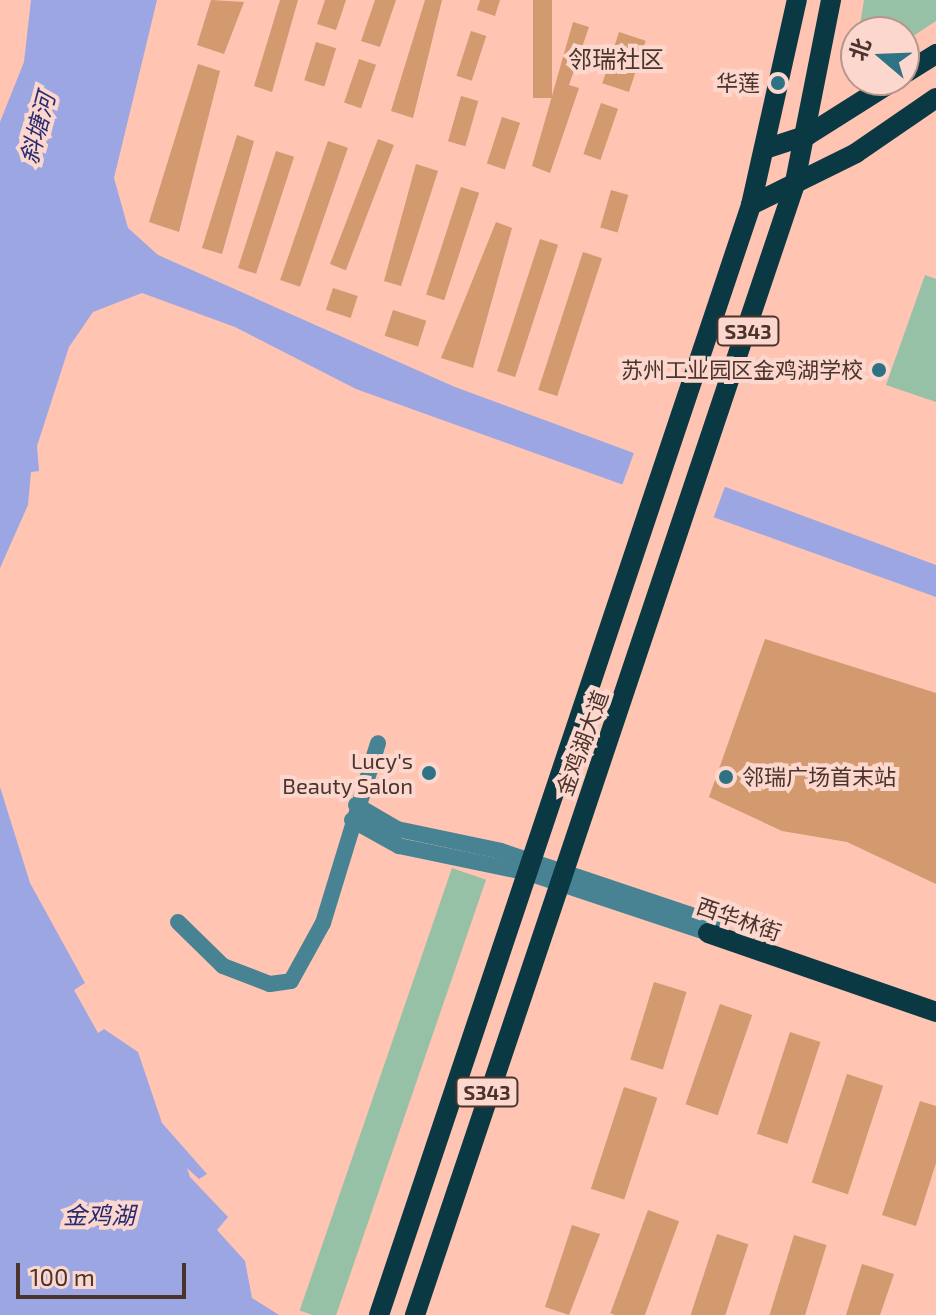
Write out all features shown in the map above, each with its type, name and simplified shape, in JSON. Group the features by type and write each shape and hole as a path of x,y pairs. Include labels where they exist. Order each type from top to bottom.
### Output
{"main road":[{"name":"金鸡湖大道","path":"379,1315 751,205 768,148 797,0"},
{"name":"金鸡湖大道","path":"415,1315 560,876 689,512 794,187 808,135 831,0"},
{"path":"768,148 808,135 870,96"},
{"path":"751,205 794,187 936,98"},
{"name":"西华林街","path":"710,928 936,999"},
{"name":"西华林街","path":"710,928 936,1012"}],"street":[{"path":"178,922 223,966 270,984 291,981 319,932 378,743"},
{"name":"西华林街","path":"354,812 399,846 527,866 710,928"}],"green space":[{"path":"864,0 936,0 936,21 920,32 920,16 862,16"},
{"path":"925,275 936,279 936,402 886,385"},
{"path":"452,868 486,880 336,1315 313,1315 300,1311"}],"water":[{"name":"斜塘河","path":"31,0 157,0 114,178 128,228 158,255 455,387 936,565 936,597 356,389 235,327 142,293 93,312 69,347 37,446 39,471 31,472 28,505 0,568 0,122 24,62"},
{"name":"金鸡湖","path":"0,787 30,883 85,983 74,990 98,1033 104,1029 138,1052 162,1123 207,1174 199,1179 187,1168 190,1177 228,1217 217,1230 245,1261 252,1298 279,1315 0,1315"}],"pier":[{"path":"635,450 726,483 712,521 621,488"}],"building":[{"path":"211,0 244,2 224,54 197,45"},
{"path":"280,0 298,0 272,92 254,86"},
{"path":"325,0 346,0 336,30 317,24"},
{"path":"375,0 396,0 380,47 361,41"},
{"path":"425,0 442,0 413,118 391,111"},
{"path":"480,0 500,0 495,16 477,10"},
{"path":"533,0 552,0 552,98 533,98"},
{"path":"573,22 589,27 569,85 579,88 550,173 532,166"},
{"path":"471,31 486,36 472,81 456,76"},
{"path":"619,32 646,41 629,92 602,83"},
{"path":"316,42 336,48 324,86 304,80"},
{"path":"359,59 376,65 361,108 344,102"},
{"path":"198,64 220,71 179,232 149,222"},
{"path":"461,96 478,101 465,146 448,141"},
{"path":"601,103 618,109 600,160 583,154"},
{"path":"502,117 520,123 505,169 487,164"},
{"path":"237,135 254,141 222,254 202,248"},
{"path":"378,139 394,145 346,270 330,264"},
{"path":"328,141 348,148 300,287 280,280"},
{"path":"276,151 294,157 256,274 238,268"},
{"path":"416,164 438,171 401,286 384,281"},
{"path":"461,187 479,193 444,300 426,294"},
{"path":"611,190 628,195 618,232 600,227"},
{"path":"496,222 512,228 473,368 441,358"},
{"path":"540,239 558,245 515,377 497,371"},
{"path":"583,252 602,258 557,396 538,390"},
{"path":"333,288 358,296 351,318 326,310"},
{"path":"393,310 426,321 418,346 385,336"},
{"path":"765,639 936,693 936,884 847,842 782,831 709,797"},
{"path":"654,982 687,992 663,1069 630,1059"},
{"path":"720,1004 752,1015 718,1115 685,1104"},
{"path":"790,1032 820,1042 787,1144 757,1134"},
{"path":"847,1074 883,1086 848,1194 812,1182"},
{"path":"624,1087 657,1098 624,1200 591,1189"},
{"path":"920,1101 936,1106 936,1163 916,1226 882,1215"},
{"path":"648,1210 679,1221 645,1315 610,1313"},
{"path":"572,1225 600,1234 569,1315 545,1307"},
{"path":"717,1234 748,1244 725,1315 691,1315"},
{"path":"794,1235 827,1245 805,1315 770,1315"},
{"path":"862,1264 894,1274 880,1315 846,1315"}],"place":[{"name":"华莲","path":"778,83"},
{"name":"苏州工业园区金鸡湖学校","path":"879,370"},
{"name":"Lucy's Beauty Salon","path":"429,773"},
{"name":"邻瑞广场首末站","path":"726,777"}],"district":[{"name":"邻瑞社区","path":"616,59"}]}
